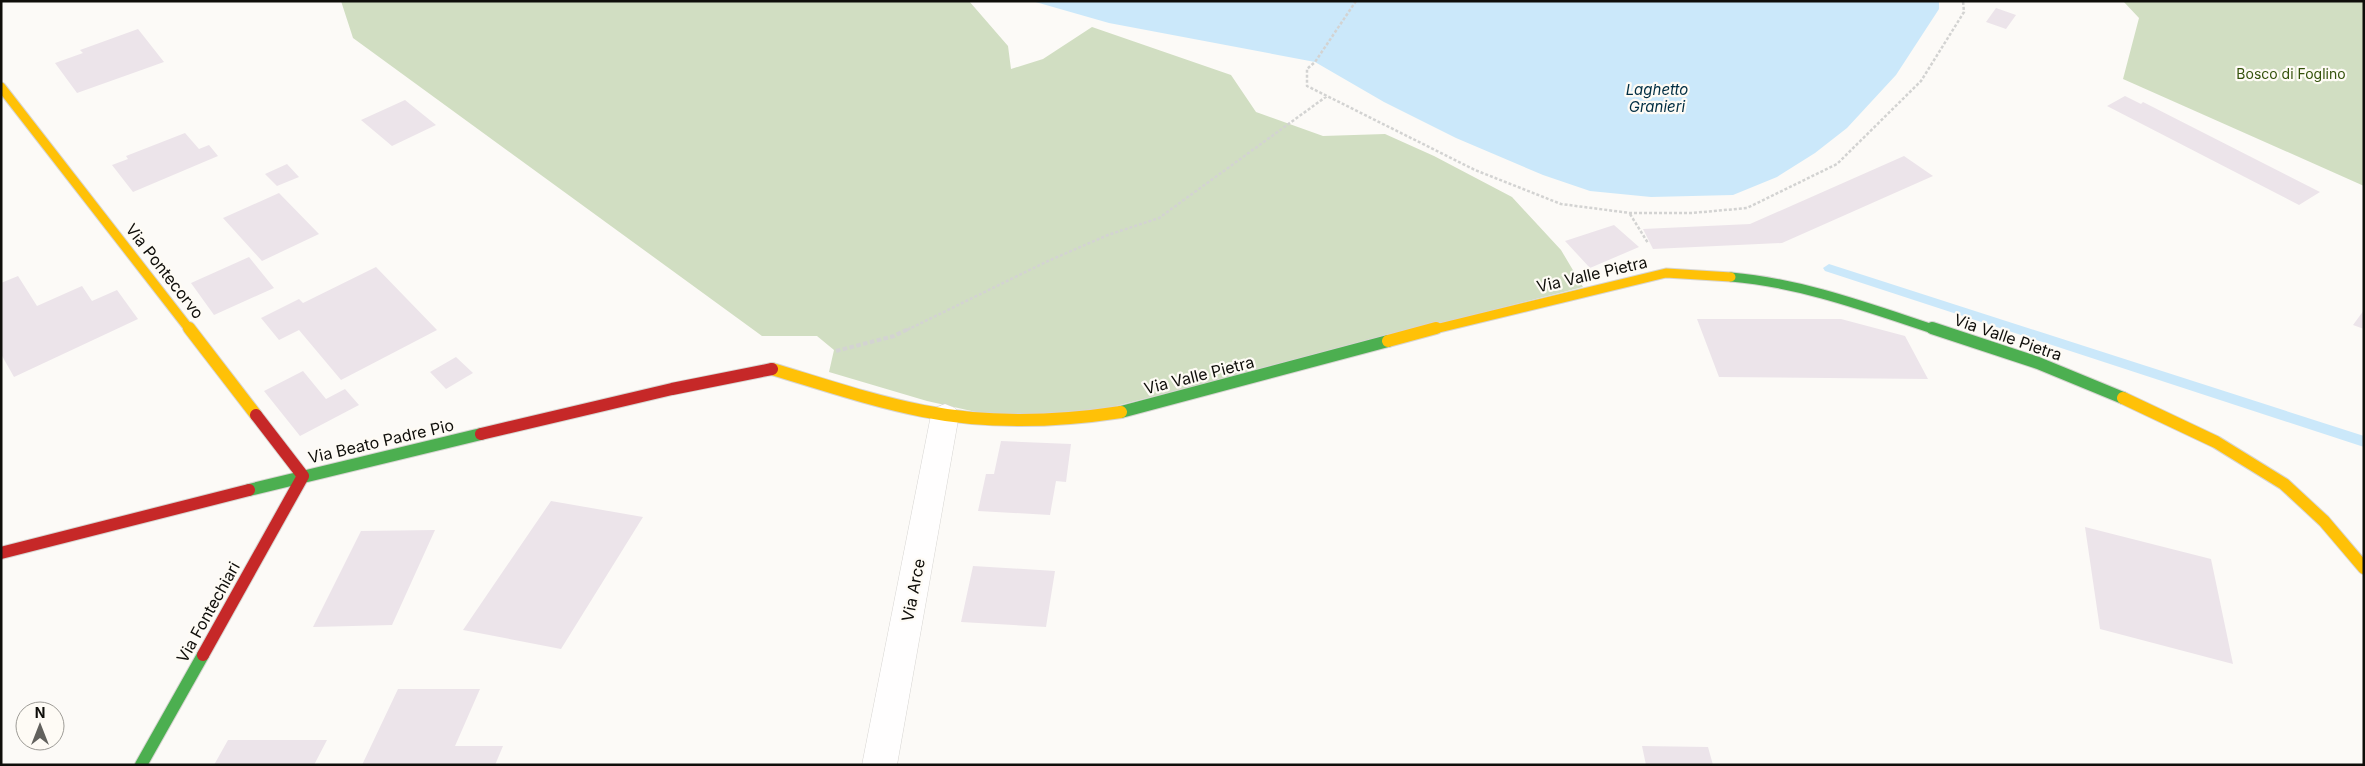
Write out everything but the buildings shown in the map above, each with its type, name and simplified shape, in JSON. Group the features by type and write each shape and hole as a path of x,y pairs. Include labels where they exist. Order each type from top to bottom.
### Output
{"street":[{"name":"Via Pontecorvo","path":"1,86 303,476"},
{"name":"Via Valle Pietra","path":"770,368 898,405 945,415 1026,421 1105,415 1235,384 1467,320 1666,274 1755,278 1828,296 1963,338 2098,387 2216,442 2284,484 2324,521 2364,568"},
{"name":"Via Beato Padre Pio","path":"1,553 303,476 672,389 770,368"},
{"name":"Via Arce","path":"879,765 945,415"},
{"name":"Via Fontechiari","path":"142,765 303,476"}],"path":[{"path":"1356,1 1315,62 1308,69 1307,86 1476,170 1561,204 1630,213 1692,213 1748,208 1837,164 1921,81 1964,12 1963,1"},
{"path":"833,351 894,336 1048,261 1108,235 1158,218 1327,96"}],"green space":[{"path":"341,1 969,1 1008,46 1011,69 1043,59 1092,27 1231,75 1256,112 1323,136 1385,134 1434,156 1512,197 1561,250 1583,287 1116,406 1016,421 927,401 829,372 834,350 817,336 762,336 353,38"},
{"name":"Bosco di Foglino","path":"2123,1 2364,1 2364,186 2123,79 2139,18"}],"water":[{"name":"Laghetto Granieri","path":"1032,1 1939,1 1939,9 1896,75 1847,128 1815,153 1777,177 1733,195 1651,197 1590,191 1543,175 1456,138 1384,102 1315,62 1109,23"}],"waterway":[{"path":"1829,268 2364,442"}],"traffic: fast":[{"path":"1731,277 1793,286 1951,334 2067,374 2123,398"},
{"path":"1121,412 1388,341"},
{"path":"249,490 481,434"},
{"path":"141,765 203,655"}],"traffic: slow":[{"path":"1,87 256,415"},
{"path":"1388,341 1467,320 1666,273 1731,277"},
{"path":"772,369 902,407 968,418 1034,420 1077,418 1121,412"},
{"path":"2123,398 2216,442 2284,484 2324,521 2364,568"}],"traffic: jam":[{"path":"481,434 672,389 772,369"},
{"path":"203,655 303,476 256,415"},
{"path":"1,553 249,490"}]}
